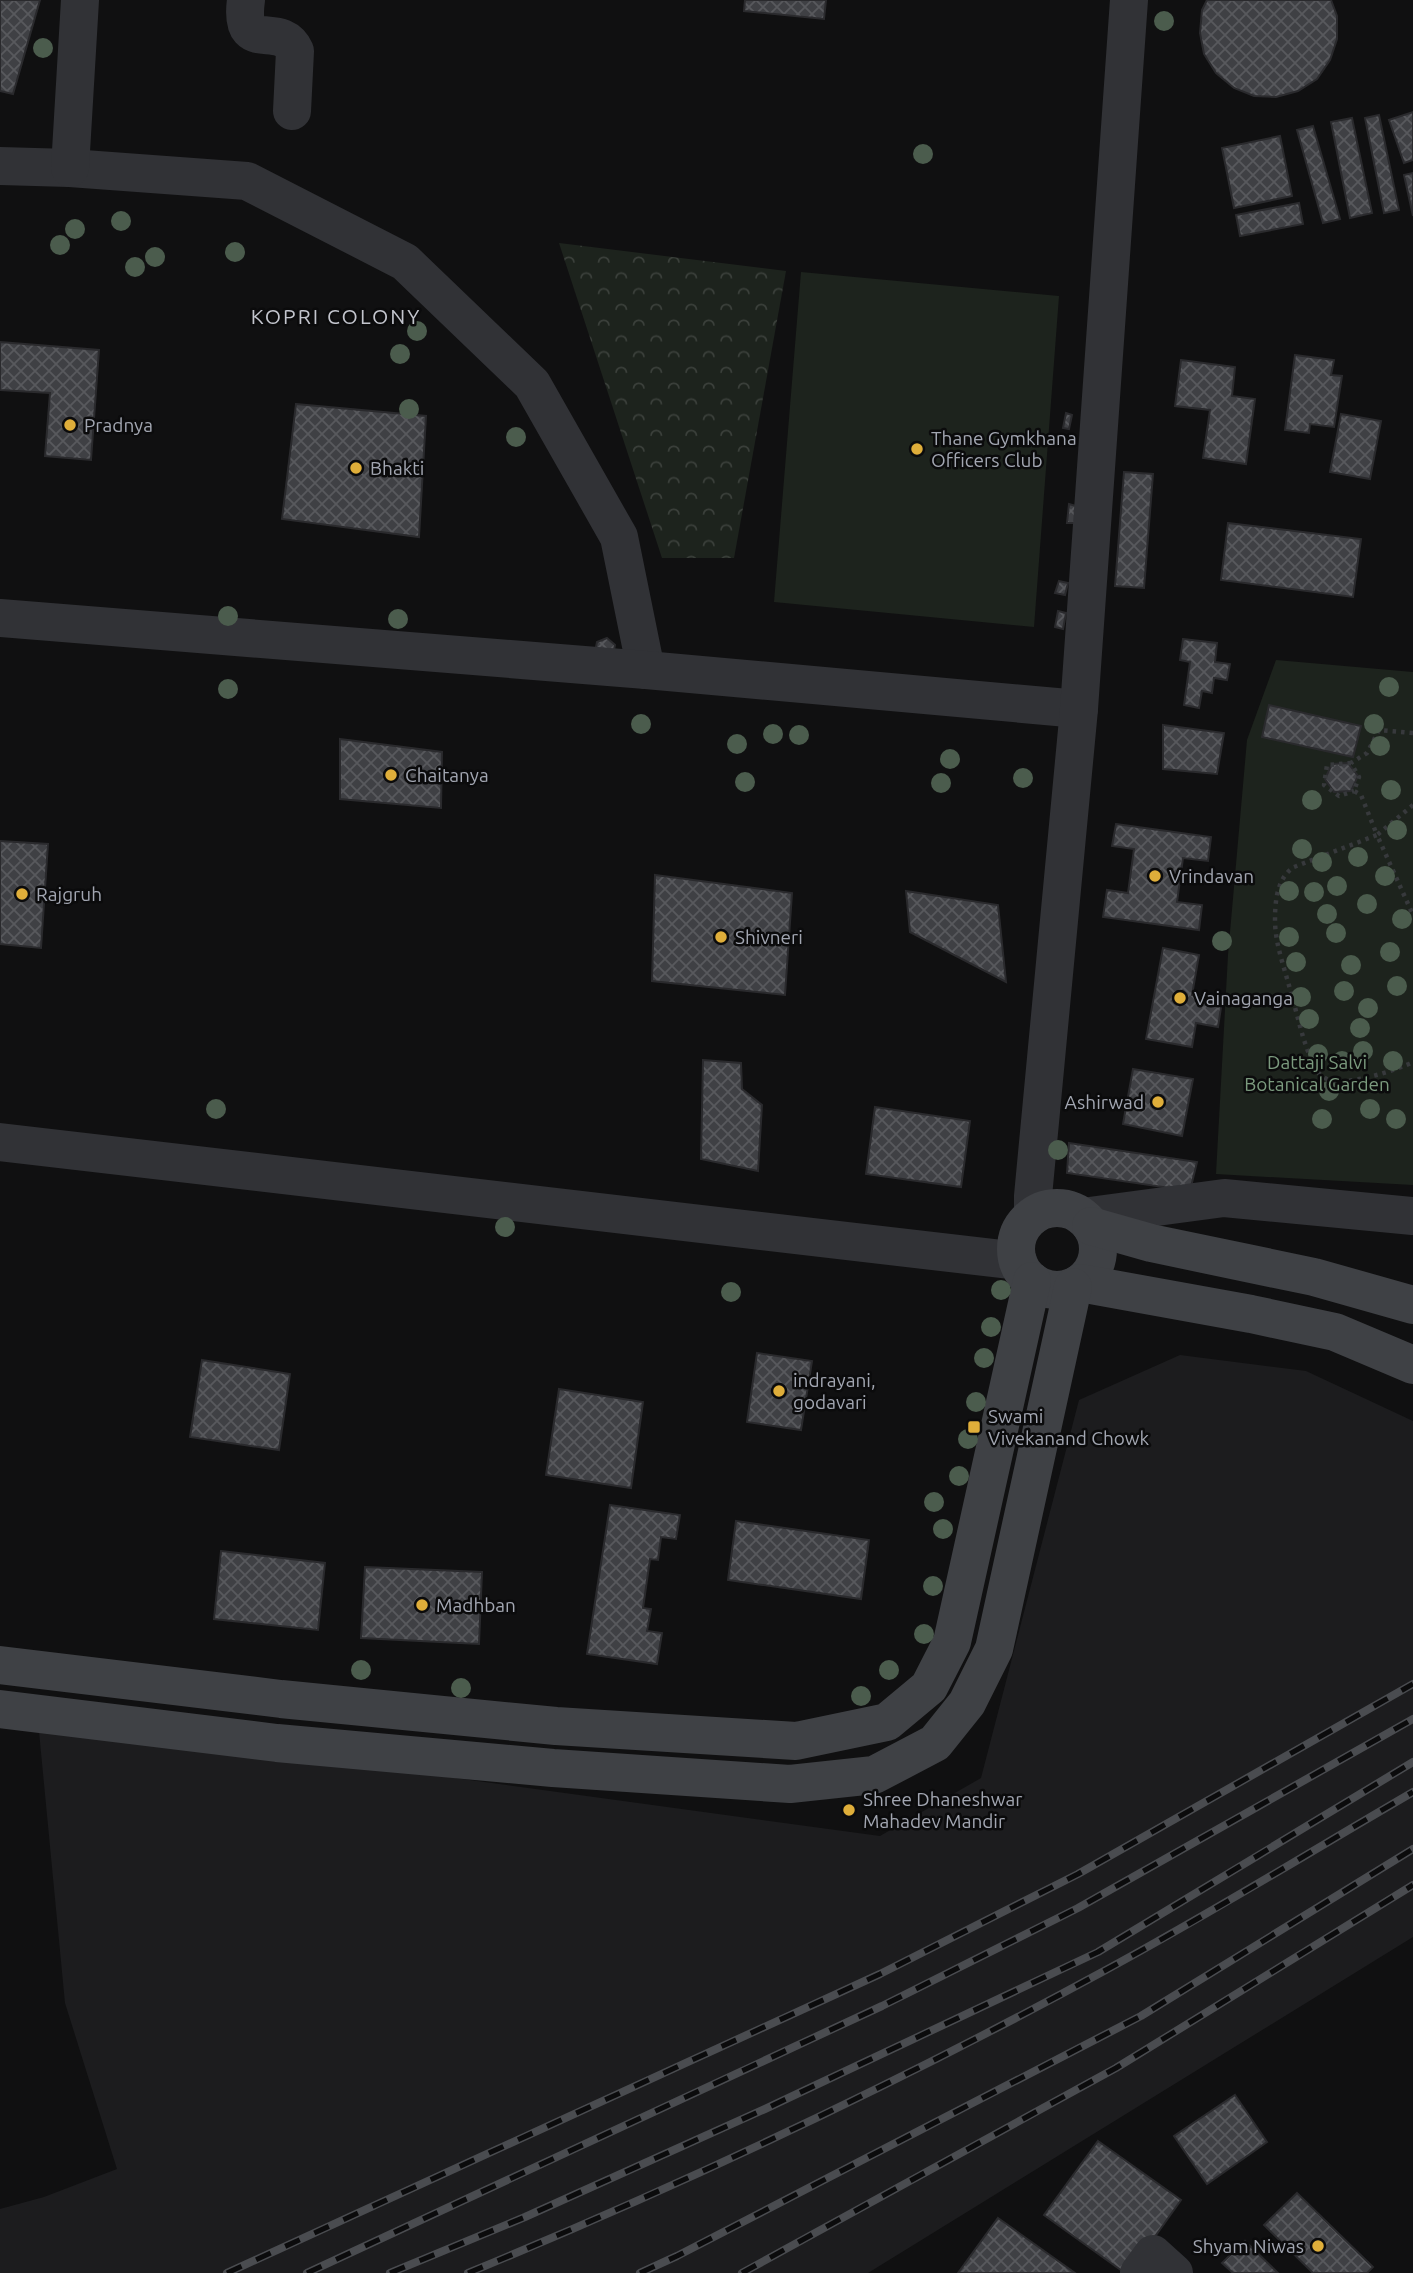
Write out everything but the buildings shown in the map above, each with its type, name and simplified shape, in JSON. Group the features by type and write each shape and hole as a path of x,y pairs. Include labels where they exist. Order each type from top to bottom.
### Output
{"main road":[{"path":"1045,1210 1071,1210 1086,1222 1096,1238 1098,1250 1090,1274 1077,1285 994,1650 967,1703 935,1743 874,1775 790,1784 553,1768 277,1743 6,1709 8,1666 281,1699 556,1726 796,1741 887,1722 929,1687 952,1642 1025,1271 1016,1248 1024,1224 1033,1216 1045,1210"},
{"path":"1086,1222 1151,1243 1314,1277 1413,1305"},
{"path":"1025,1271 1052,1290 1077,1285 1204,1305 1335,1332 1413,1365"},
{"path":"952,1642 994,1650"},
{"path":"277,1743 281,1699"},
{"path":"553,1768 556,1726"},
{"path":"790,1784 796,1741"}],"street":[{"path":"70,168 80,0"},
{"path":"246,0 246,27 253,34 285,38 292,43 295,51 292,111"},
{"path":"1033,1216 1079,709 1129,0"},
{"path":"0,166 70,168 247,181 405,262 532,384 619,537 646,670"},
{"path":"0,618 646,670 1079,709"},
{"path":"0,1142 1025,1271"},
{"path":"1086,1222 1224,1199 1413,1216"},
{"path":"1139,2273 1153,2254 1174,2273"}],"path":[{"path":"1413,733 1379,730 1367,753 1351,763 1327,765 1324,785 1339,796 1354,791 1361,795 1413,915"},
{"path":"1351,763 1359,777 1354,791"},
{"path":"1413,805 1377,835 1287,872 1279,886 1275,923 1278,947 1307,1050 1319,1074 1331,1081 1362,1078 1398,1069 1413,1062"}],"shaded area":[{"path":"1180,1355 1306,1371 1413,1421 1413,1937 868,2273 0,2273 0,2209 44,2197 117,2169 65,2003 38,1721 880,1836 981,1778 1079,1400"}],"green space":[{"path":"559,243 786,271 734,558 662,558"},
{"name":"Thane Gymkhana Officers Club","path":"801,272 1059,296 1034,627 774,602"},
{"name":"Dattaji Salvi Botanical Garden","path":"1276,660 1413,672 1413,1185 1216,1174 1228,955 1247,740"}],"railway":[{"path":"227,2273 880,1974 1078,1874 1413,1684"},
{"path":"307,2273 882,2006 1078,1908 1413,1719"},
{"path":"390,2273 525,2217 765,2109 1098,1952 1413,1762"},
{"path":"468,2273 710,2168 948,2053 1143,1950 1413,1792"},
{"path":"640,2273 1141,2016 1413,1849"},
{"path":"742,2273 1116,2068 1413,1885"}],"place":[{"name":"Pradnya","path":"70,425"},
{"name":"Thane Gymkhana Officers Club","path":"917,449"},
{"name":"Bhakti","path":"356,468"},
{"name":"Chaitanya","path":"391,775"},
{"name":"Vrindavan","path":"1155,876"},
{"name":"Rajgruh","path":"22,894"},
{"name":"Shivneri","path":"721,937"},
{"name":"Vainaganga","path":"1180,998"},
{"name":"Ashirwad","path":"1158,1102"},
{"name":"indrayani, godavari","path":"779,1391"},
{"name":"Swami Vivekanand Chowk","path":"974,1427"},
{"name":"Madhban","path":"422,1605"},
{"name":"Shree Dhaneshwar Mahadev Mandir","path":"849,1810"},
{"name":"Shyam Niwas","path":"1318,2246"}],"district":[{"name":"KOPRI COLONY","path":"336,317"}]}
